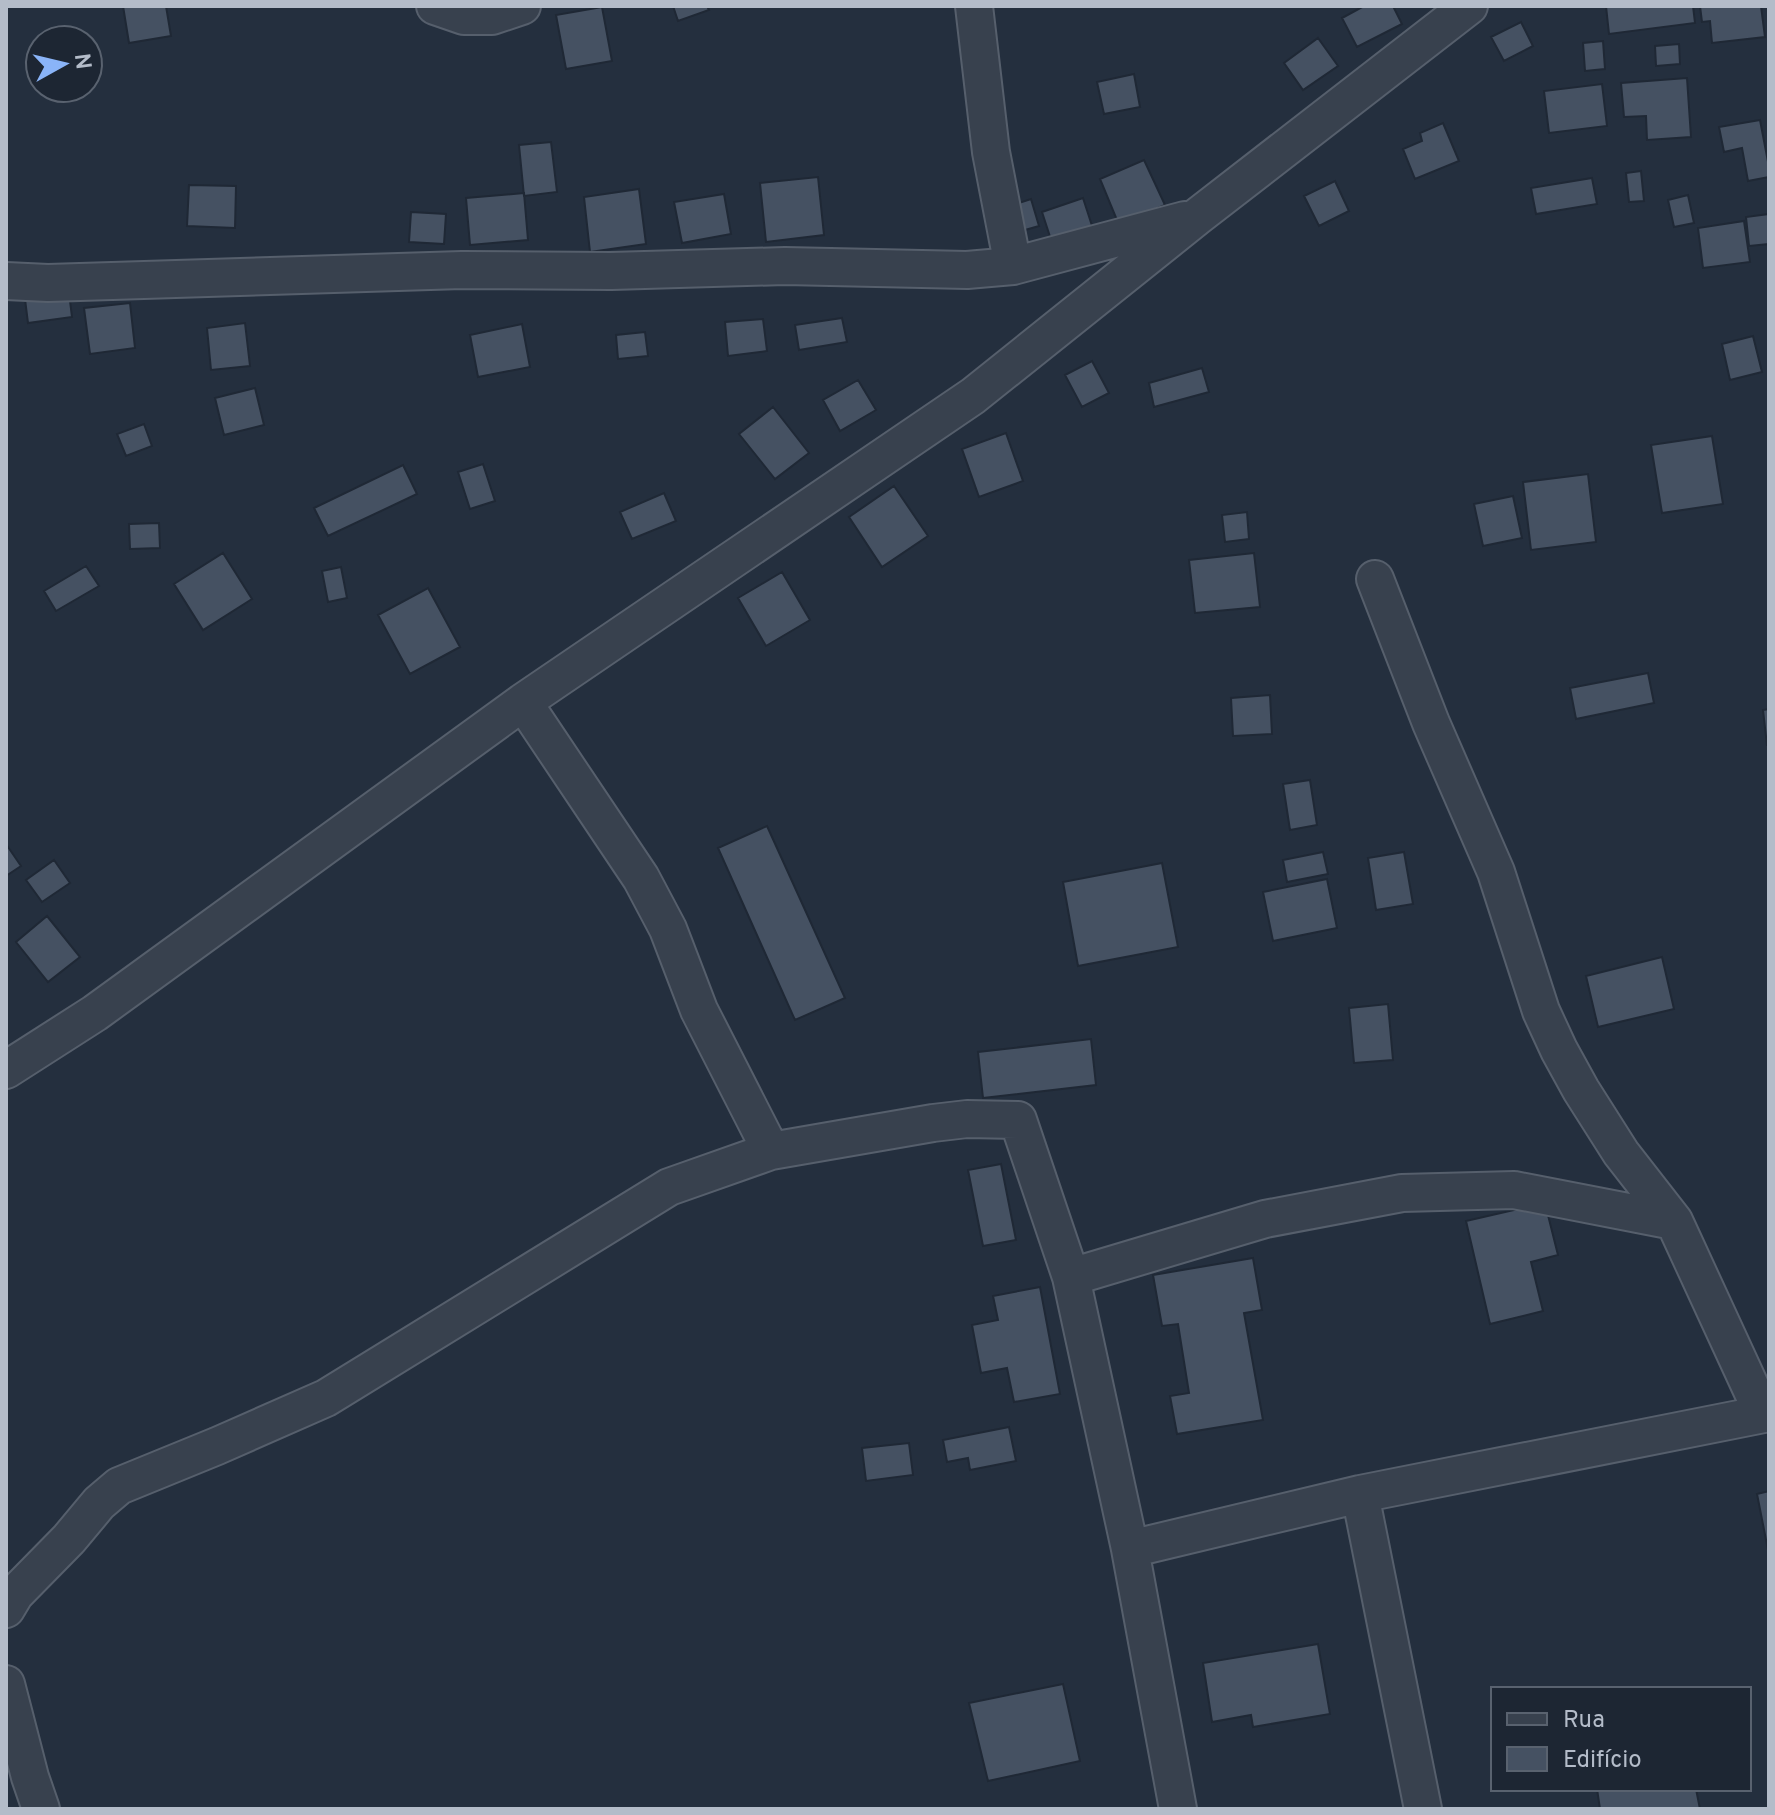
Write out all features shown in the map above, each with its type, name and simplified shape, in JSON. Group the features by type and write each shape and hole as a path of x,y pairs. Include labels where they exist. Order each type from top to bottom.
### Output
{"street":[{"path":"435,6 464,16 492,16 522,6"},
{"path":"974,6 991,152 1013,266"},
{"path":"6,1070 95,1013 523,702 973,396 1198,216 1469,6"},
{"path":"6,281 48,283 462,270 611,271 785,266 967,270 1013,266 1198,216"},
{"path":"1130,1549 1360,1494 1766,1413 1674,1221 1621,1153 1559,1050 1541,1011 1496,872 1431,723 1375,579"},
{"path":"523,702 641,878 668,929 699,1010 771,1151"},
{"path":"6,1609 15,1594 99,1503 119,1486 326,1398 669,1187 771,1151 933,1123 967,1119 1018,1120 1071,1277 1130,1549 1178,1809"},
{"path":"1071,1277 1265,1219 1402,1193 1514,1190 1674,1221"},
{"path":"1360,1494 1423,1809"},
{"path":"6,1684 41,1809"}],"building":[{"path":"123,6 166,6 171,36 129,43"},
{"path":"673,6 707,6 709,10 678,21"},
{"path":"1364,6 1393,6 1402,24 1357,47 1342,18"},
{"path":"1606,6 1693,6 1695,23 1609,34"},
{"path":"1700,6 1761,6 1765,37 1712,43 1710,21 1702,22"},
{"path":"602,7 612,61 566,69 556,15"},
{"path":"1521,22 1533,46 1504,61 1491,37"},
{"path":"1318,38 1338,66 1303,90 1284,63"},
{"path":"1603,41 1605,69 1585,71 1583,43"},
{"path":"1679,44 1680,64 1656,66 1655,46"},
{"path":"1134,74 1140,107 1104,114 1097,82"},
{"path":"1687,78 1691,137 1647,140 1646,116 1624,117 1621,83"},
{"path":"1602,84 1607,126 1549,133 1544,91"},
{"path":"1760,120 1769,177 1748,181 1742,148 1724,152 1719,127"},
{"path":"1443,123 1459,161 1415,179 1403,149 1422,141 1420,133"},
{"path":"551,142 557,192 524,196 519,145"},
{"path":"1144,160 1165,205 1119,225 1100,179"},
{"path":"1641,171 1644,201 1629,202 1626,173"},
{"path":"818,177 824,235 766,242 760,183"},
{"path":"1592,178 1597,204 1536,214 1531,188"},
{"path":"1335,181 1349,211 1319,226 1304,196"},
{"path":"189,185 236,186 235,228 187,226"},
{"path":"639,189 646,244 590,252 584,197"},
{"path":"524,193 528,240 470,245 466,198"},
{"path":"724,194 731,234 682,243 674,202"},
{"path":"1688,195 1694,223 1674,227 1668,200"},
{"path":"1083,198 1095,235 1054,249 1042,212"},
{"path":"1031,199 1039,226 1018,232 1010,206"},
{"path":"411,212 446,214 444,244 409,242"},
{"path":"1769,214 1769,244 1749,246 1746,217"},
{"path":"1744,221 1750,262 1703,268 1698,228"},
{"path":"68,285 72,317 28,323 24,291"},
{"path":"130,303 135,348 90,354 84,308"},
{"path":"842,318 847,342 799,350 795,325"},
{"path":"763,319 767,351 728,356 725,322"},
{"path":"245,323 250,366 211,370 207,328"},
{"path":"522,324 530,367 478,377 470,335"},
{"path":"645,332 648,356 618,359 616,335"},
{"path":"1753,336 1762,372 1730,380 1722,344"},
{"path":"1092,361 1109,393 1082,407 1065,375"},
{"path":"1202,368 1209,392 1154,407 1149,383"},
{"path":"858,380 876,410 840,431 823,400"},
{"path":"255,388 264,425 224,435 215,398"},
{"path":"773,407 809,453 775,479 739,434"},
{"path":"144,424 152,446 126,456 117,434"},
{"path":"1006,433 1023,481 979,497 962,449"},
{"path":"1712,436 1723,504 1662,513 1651,445"},
{"path":"483,464 495,501 470,509 458,472"},
{"path":"403,465 417,494 328,536 314,508"},
{"path":"1588,474 1596,542 1531,550 1523,482"},
{"path":"894,486 928,536 882,567 849,517"},
{"path":"664,493 676,521 632,539 620,512"},
{"path":"1513,496 1522,538 1483,546 1474,504"},
{"path":"1247,512 1249,539 1225,542 1222,515"},
{"path":"159,523 160,548 130,549 129,524"},
{"path":"223,553 252,599 203,630 174,584"},
{"path":"1254,553 1260,607 1195,613 1189,560"},
{"path":"86,566 99,586 56,611 44,591"},
{"path":"341,567 347,598 328,602 322,571"},
{"path":"782,572 810,620 766,646 738,598"},
{"path":"428,588 460,647 410,674 378,615"},
{"path":"1648,673 1654,703 1576,719 1570,688"},
{"path":"1270,695 1272,734 1233,736 1231,698"},
{"path":"1769,709 1769,745 1767,745 1763,710"},
{"path":"1310,780 1317,825 1290,830 1283,784"},
{"path":"767,826 845,998 795,1020 718,848"},
{"path":"6,844 21,866 6,876"},
{"path":"1323,852 1328,874 1287,882 1283,860"},
{"path":"1404,852 1413,904 1376,910 1368,858"},
{"path":"54,860 70,883 42,902 26,880"},
{"path":"1162,863 1178,947 1078,966 1063,882"},
{"path":"1327,879 1337,928 1273,941 1263,892"},
{"path":"47,916 80,957 48,982 16,942"},
{"path":"1662,957 1674,1009 1598,1027 1586,976"},
{"path":"1388,1004 1393,1060 1354,1063 1349,1008"},
{"path":"1091,1039 1096,1085 983,1098 978,1052"},
{"path":"1001,1164 1016,1240 983,1246 968,1170"},
{"path":"1545,1203 1558,1255 1531,1262 1543,1311 1490,1324 1466,1221"},
{"path":"1253,1258 1262,1310 1244,1313 1263,1420 1177,1434 1170,1396 1189,1393 1178,1324 1162,1326 1153,1275"},
{"path":"1040,1287 1060,1394 1014,1402 1007,1368 981,1373 972,1325 998,1320 993,1296"},
{"path":"1009,1427 1016,1461 970,1470 968,1458 947,1462 943,1440"},
{"path":"909,1443 913,1475 866,1481 862,1448"},
{"path":"1769,1491 1769,1555 1757,1494"},
{"path":"1318,1644 1330,1714 1253,1727 1251,1715 1212,1722 1203,1663"},
{"path":"1063,1684 1080,1761 988,1781 969,1703"},
{"path":"1597,1791 1696,1791 1700,1809 1600,1809"}]}
